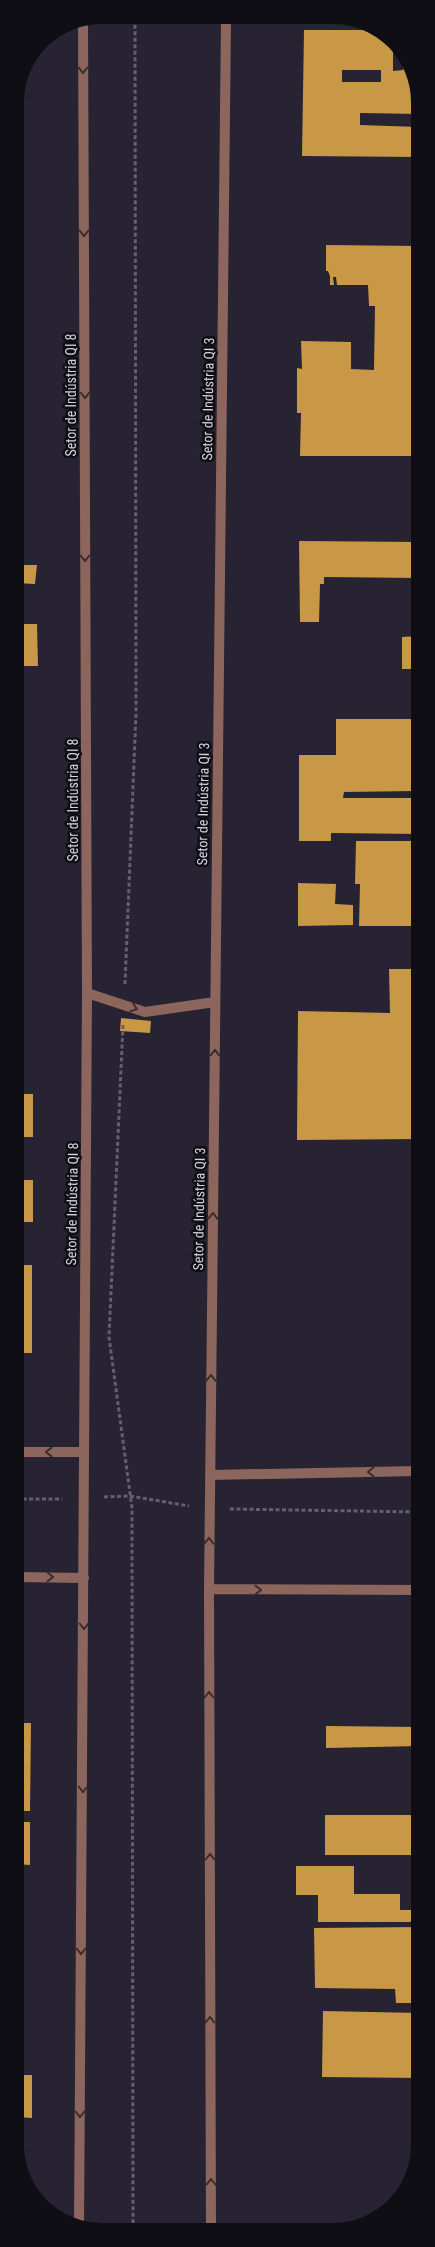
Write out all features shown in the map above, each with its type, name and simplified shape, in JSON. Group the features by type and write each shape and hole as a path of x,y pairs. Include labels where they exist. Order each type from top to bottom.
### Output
{"street":[{"name":"Setor de Indústria QI 3","path":"211,2223 209,1590 226,24"},
{"name":"Setor de Indústria QI 8","path":"79,2220 87,994 83,26"},
{"path":"87,994 145,1012 215,1002"},
{"path":"24,1452 83,1452"},
{"path":"210,1475 411,1471"},
{"path":"24,1577 84,1578"},
{"path":"209,1590 411,1590"}],"path":[{"path":"133,2223 132,1508 110,1337 136,713 135,24"}],"building":[{"path":"304,30 363,30 389,46 393,51 393,71 403,70 403,67 409,81 411,114 360,113 360,125 411,127 411,157 302,156","holes":["342,70 381,70 381,82 342,82"]},
{"path":"326,245 411,246 411,456 300,456 301,413 297,413 297,368 302,369 301,341 351,342 351,369 374,370 375,306 369,306 368,285 337,285 336,277 333,277 334,285 330,285 330,276 328,271 326,271"},
{"path":"299,541 411,542 411,578 324,577 324,584 320,584 319,622 300,622"},
{"path":"24,565 37,565 35,584 24,583"},
{"path":"24,624 37,624 38,666 24,666"},
{"path":"411,636 411,669 402,669 402,637"},
{"path":"336,719 411,719 411,791 344,792 343,798 411,798 411,834 331,833 331,841 299,841 299,755 336,755"},
{"path":"356,841 411,841 411,926 359,926 360,884 355,884"},
{"path":"298,883 336,884 335,904 353,905 353,925 298,926"},
{"path":"389,969 411,969 411,1139 297,1140 298,1011 390,1013"},
{"path":"121,1018 151,1021 150,1033 120,1031"},
{"path":"24,1094 33,1094 33,1137 24,1137"},
{"path":"24,1180 33,1180 33,1222 24,1222"},
{"path":"24,1265 32,1265 32,1353 24,1353"},
{"path":"24,1723 31,1723 30,1811 24,1811"},
{"path":"326,1726 411,1727 411,1746 326,1748"},
{"path":"325,1815 411,1815 411,1855 325,1855"},
{"path":"24,1822 30,1822 30,1865 24,1865"},
{"path":"296,1866 354,1866 354,1894 400,1894 400,1910 411,1910 411,1922 318,1922 318,1895 296,1895"},
{"path":"411,1927 411,2003 396,2003 395,1989 315,1988 314,1928"},
{"path":"323,2011 411,2013 411,2078 322,2077"},
{"path":"24,2075 32,2075 32,2118 24,2118"}]}
